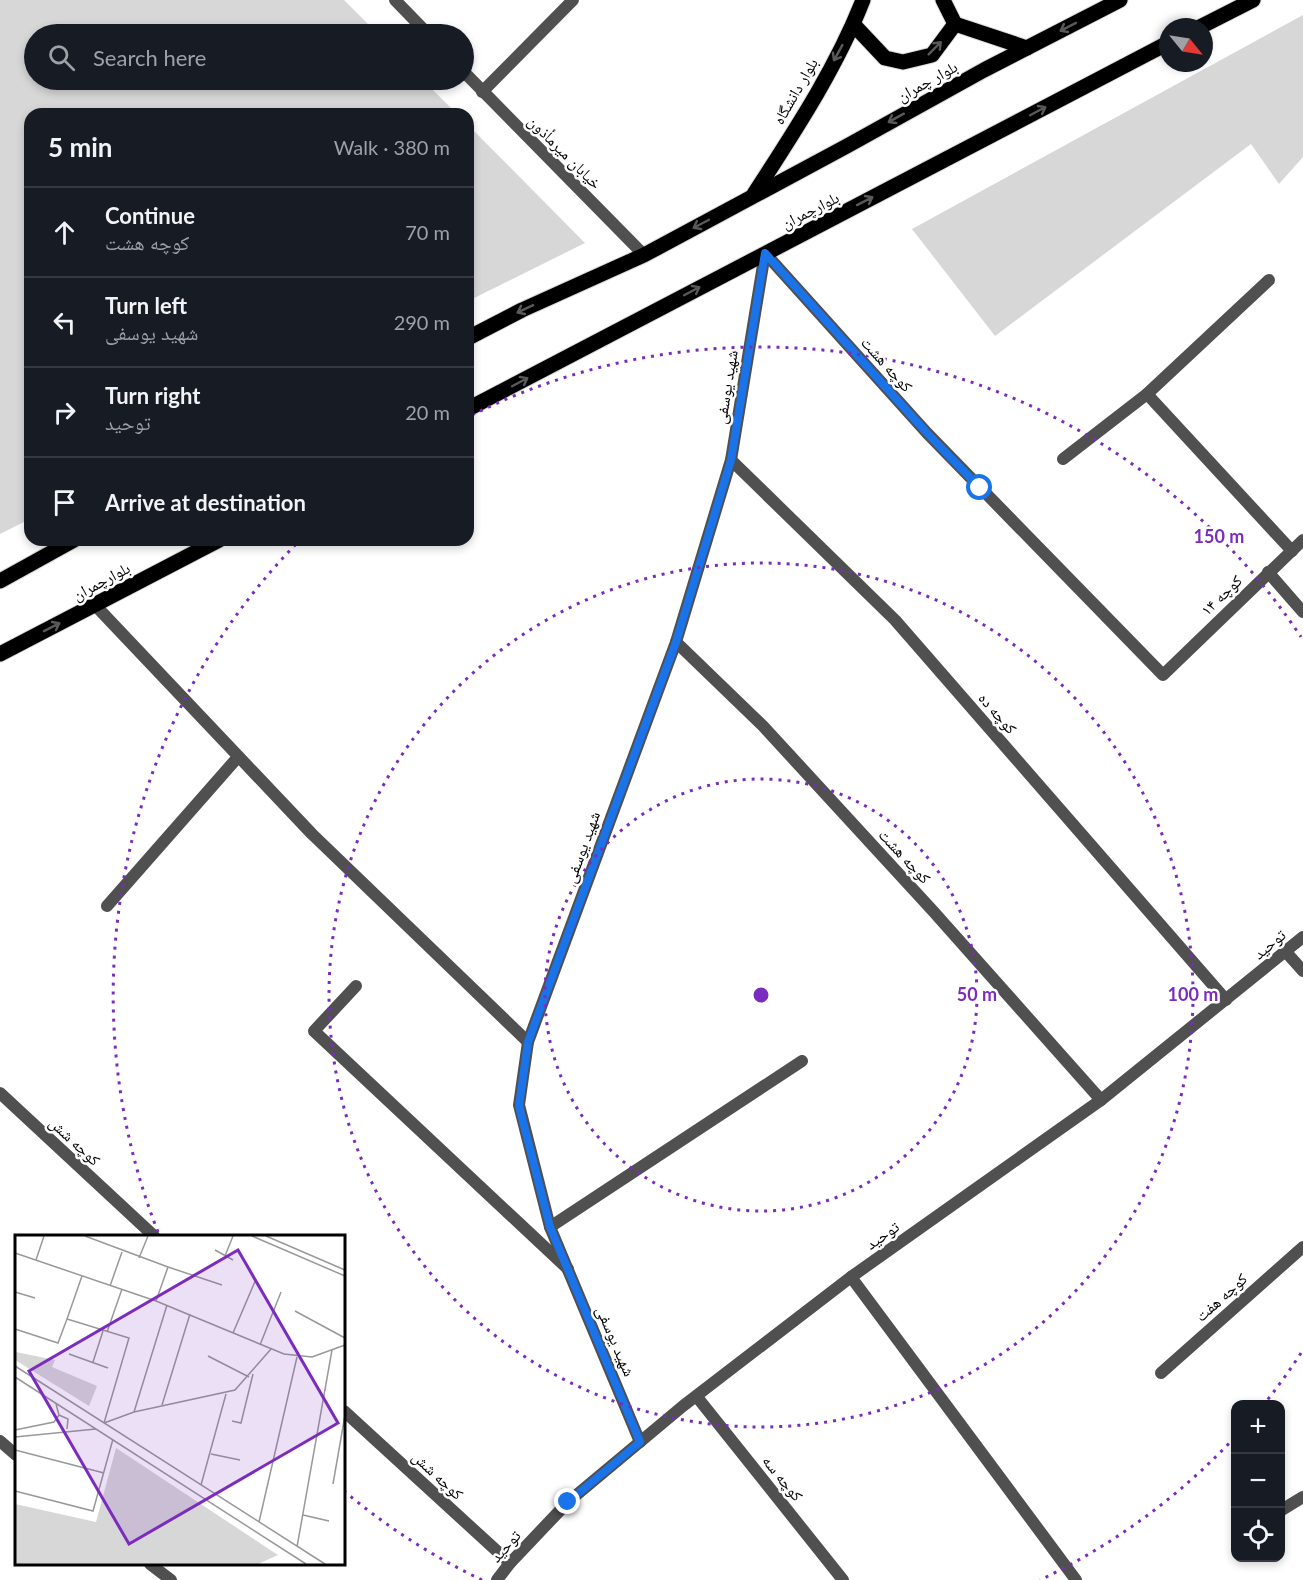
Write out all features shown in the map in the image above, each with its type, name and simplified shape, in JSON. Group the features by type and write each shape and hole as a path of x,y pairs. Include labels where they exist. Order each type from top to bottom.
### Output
{"main road":[{"name":"بلوار دانشگاه","path":"752,196 797,127 854,24 863,0"},
{"path":"943,0 956,24 1027,48"},
{"name":"بلوار چمران","path":"474,335 522,310 644,255 1120,0"},
{"path":"1213,20 1253,0"},
{"path":"854,24 885,58 903,62 932,54 956,24"},
{"name":"بلوارچمران","path":"474,406 1159,49"},
{"path":"0,580 64,546"},
{"name":"بلوارچمران","path":"0,654 208,546"}],"street":[{"path":"395,0 418,24"},
{"path":"482,92 573,0"},
{"name":"خیابان میرمأذون","path":"474,83 644,255"},
{"name":"شهید یوسفی","path":"640,1442 550,1227 519,1106 528,1042 676,642 731,460 765,253"},
{"name":"کوچه هشت","path":"765,253 927,433 1163,675"},
{"path":"1063,459 1147,394 1269,280"},
{"path":"1147,394 1292,551"},
{"name":"کوچه ده","path":"731,460 895,620 1226,1000"},
{"name":"کوچه ۱۴","path":"1163,675 1303,540"},
{"path":"1268,572 1303,612"},
{"path":"95,605 312,834 528,1042"},
{"name":"کوچه هشت","path":"676,642 763,726 925,902 1101,1100"},
{"path":"107,906 238,757"},
{"name":"توحید","path":"497,1580 510,1563 568,1502 697,1396 851,1277 1101,1100 1303,938"},
{"path":"1286,952 1303,971"},
{"path":"356,986 314,1031 568,1270"},
{"path":"550,1227 802,1061"},
{"name":"کوچه شش","path":"0,1093 153,1235"},
{"name":"کوچه هفت","path":"1161,1372 1303,1247"},
{"path":"851,1277 1076,1580"},
{"name":"کوچه سه","path":"697,1396 843,1580"},
{"name":"کوچه شش","path":"345,1412 510,1563"},
{"path":"0,1441 15,1454"},
{"path":"1285,1508 1303,1497"},
{"path":"152,1565 171,1580"}],"shaded area":[{"path":"0,0 344,0 368,24 24,24 24,90 433,90 451,108 24,108 24,522 0,534"},
{"path":"1303,15 1303,157 1279,184 1251,144 995,336 912,229 1199,72 1213,72 1213,64"},
{"path":"474,131 585,243 474,298"}],"route":[{"path":"568,1502 640,1442 550,1227 519,1106 528,1042 676,642 731,460 765,253 927,433 980,488"}]}
